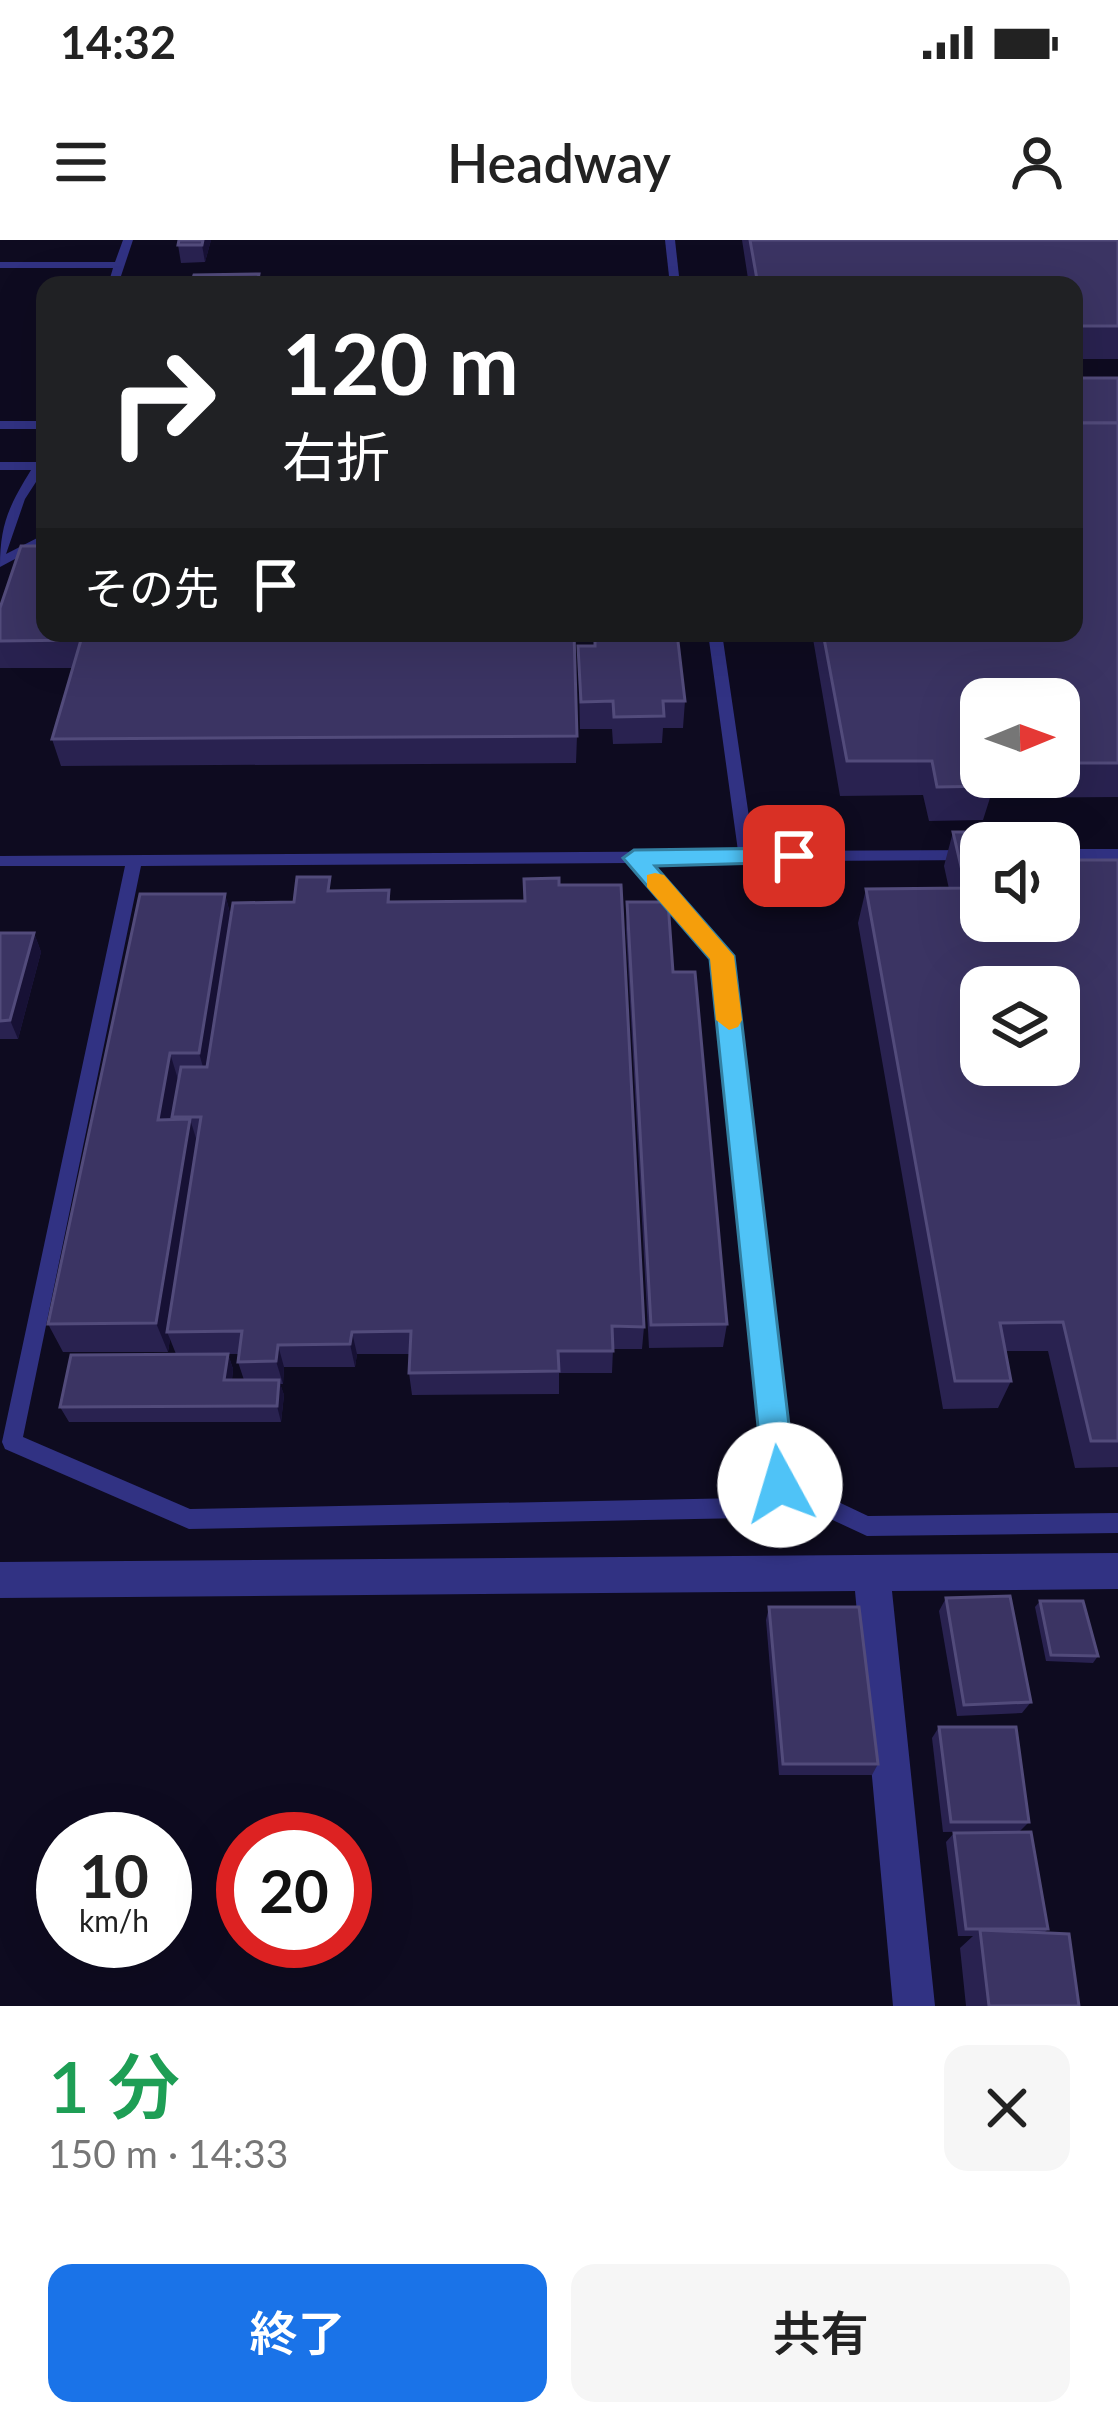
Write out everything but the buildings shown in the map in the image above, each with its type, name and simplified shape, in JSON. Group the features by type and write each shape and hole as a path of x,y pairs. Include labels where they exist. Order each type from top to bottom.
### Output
{"street":[{"path":"0,1580 1118,1570"},
{"path":"872,1574 914,2006"}],"lane":[{"path":"116,276 128,240"},
{"path":"670,240 674,276"},
{"path":"0,265 120,265"},
{"path":"0,425 36,425"},
{"path":"0,466 36,463"},
{"path":"0,554 19,499 36,473"},
{"path":"0,563 36,543"},
{"path":"716,642 747,856"},
{"path":"1080,854 1118,854"},
{"path":"0,861 960,855"},
{"path":"634,858 722,956 780,1485"},
{"path":"134,861 12,1442 189,1519 745,1508 780,1485"},
{"path":"780,1485 867,1526 1118,1523"}],"slow traffic":[{"path":"655,881 722,956 729,1020"}],"route":[{"path":"780,1485 722,956 634,858 794,856"}]}
